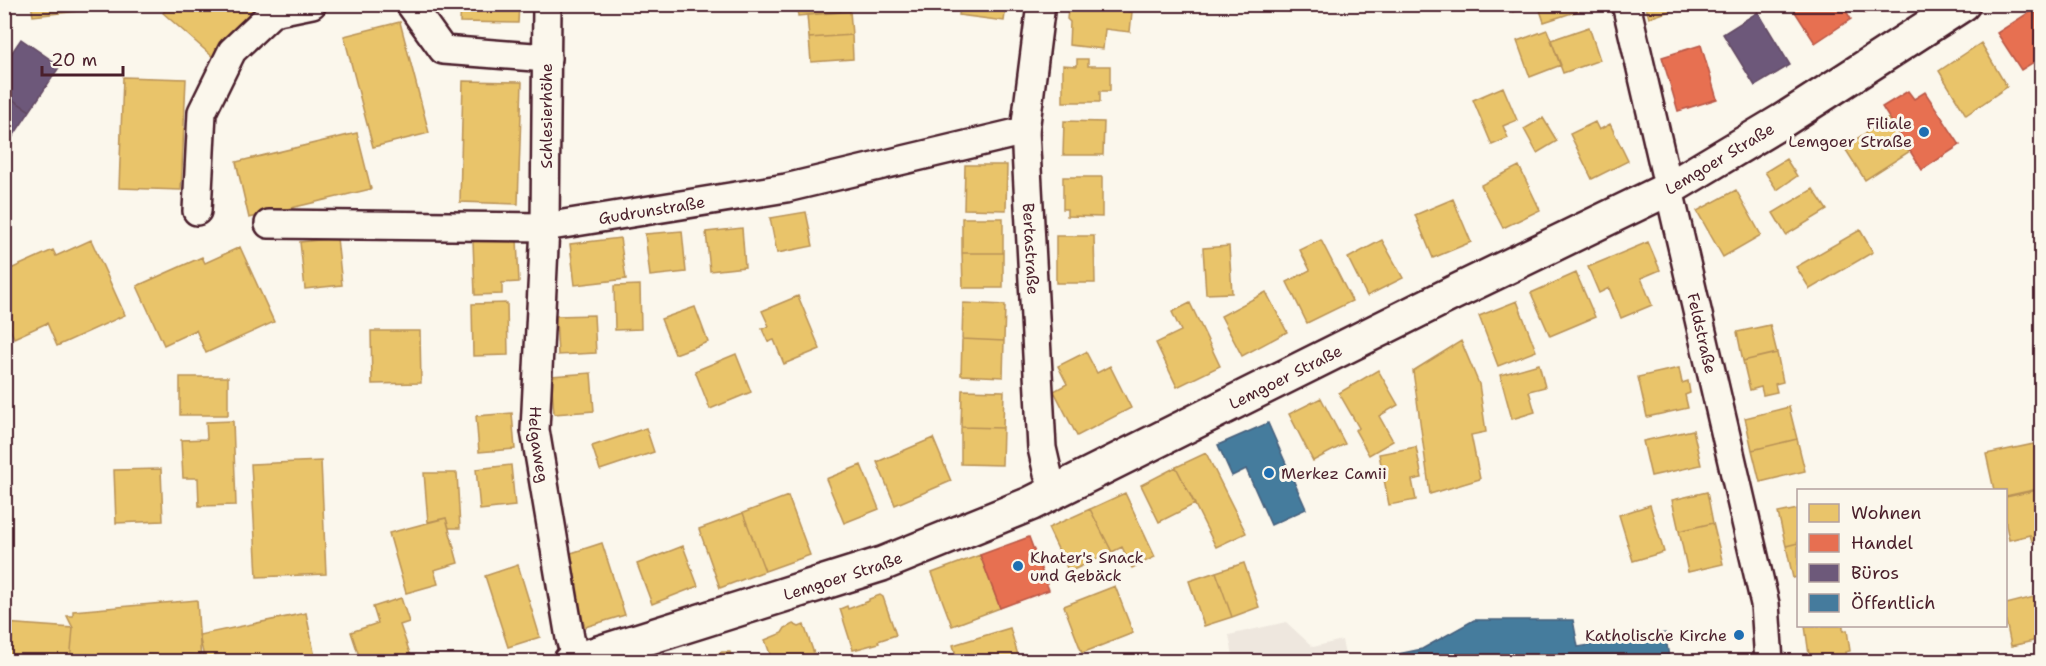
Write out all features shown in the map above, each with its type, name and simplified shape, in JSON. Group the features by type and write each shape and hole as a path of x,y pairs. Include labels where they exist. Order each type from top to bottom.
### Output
{"main road":[{"name":"Lemgoer Straße","path":"573,661 882,564 1030,504 1437,301 1670,188 1782,121 1963,4"}],"street":[{"path":"197,211 202,112 232,51 273,12 312,4"},
{"path":"410,4 443,50 547,58"},
{"name":"Schlesierhöhe","path":"545,228 547,4"},
{"name":"Bertastraße","path":"1041,4 1025,131 1042,448 1048,474 1056,491"},
{"name":"Feldstraße","path":"1626,4 1765,604 1769,662"},
{"name":"Gudrunstraße","path":"269,224 545,228 786,188 1025,131"},
{"name":"Helgaweg","path":"545,228 535,430 573,661"}],"shaded area":[{"path":"1286,622 1313,647 1342,640 1346,661 1234,661 1229,635"}],"building: Wohnen":[{"path":"31,4 77,4 78,11 33,16"},
{"path":"170,4 258,4 213,57 163,13"},
{"path":"461,4 519,4 518,23 460,22"},
{"path":"797,4 840,4 841,12 798,16"},
{"path":"960,4 1009,4 1006,7 1004,21 959,15"},
{"path":"1511,4 1536,4 1513,12"},
{"path":"1538,4 1583,4 1584,9 1544,22"},
{"path":"1645,4 1688,4 1688,5 1649,18"},
{"path":"1071,6 1132,12 1130,32 1105,29 1103,49 1069,45 1070,22 1067,19"},
{"path":"850,11 852,35 809,38 807,15"},
{"path":"400,22 429,133 373,147 344,36"},
{"path":"1589,27 1600,60 1563,73 1551,40"},
{"path":"1547,30 1561,65 1530,77 1517,41"},
{"path":"852,35 853,59 811,62 809,38"},
{"path":"1981,43 2007,87 1966,115 1939,71"},
{"path":"1077,59 1088,59 1088,66 1110,66 1110,91 1100,91 1100,102 1063,102 1063,65 1077,66"},
{"path":"123,77 186,79 181,190 119,188"},
{"path":"463,81 522,82 518,204 460,202"},
{"path":"1503,87 1517,120 1503,126 1508,138 1492,145 1473,100"},
{"path":"2042,108 2042,126 2034,112"},
{"path":"1543,118 1557,141 1537,153 1524,129"},
{"path":"1889,118 1910,151 1865,180 1844,147"},
{"path":"1064,121 1104,122 1103,155 1063,155"},
{"path":"1595,122 1599,130 1610,124 1628,161 1592,179 1570,134"},
{"path":"357,133 371,189 249,218 236,162"},
{"path":"1786,159 1797,176 1777,190 1765,172"},
{"path":"965,165 1007,165 1006,210 964,209"},
{"path":"1519,166 1540,210 1503,228 1481,185"},
{"path":"1063,177 1102,177 1102,217 1067,216 1067,209 1063,209"},
{"path":"1813,189 1827,210 1786,235 1773,213"},
{"path":"1736,190 1761,235 1723,257 1697,211"},
{"path":"1453,199 1471,242 1433,258 1415,215"},
{"path":"806,212 813,246 777,253 770,218"},
{"path":"962,218 1003,218 1003,253 962,253"},
{"path":"742,228 745,267 710,271 706,232"},
{"path":"1860,230 1873,252 1810,289 1796,267"},
{"path":"682,231 686,272 650,276 645,234"},
{"path":"1056,236 1094,236 1095,283 1056,283"},
{"path":"337,238 342,285 305,289 300,242"},
{"path":"620,238 626,279 575,285 570,244"},
{"path":"517,239 519,282 502,283 502,294 475,295 473,241"},
{"path":"91,240 125,315 57,346 47,323 14,338 4,316 4,272 53,250 56,256"},
{"path":"1321,240 1352,301 1307,323 1287,282 1310,270 1300,250"},
{"path":"1382,240 1403,278 1367,296 1348,258"},
{"path":"1648,242 1660,270 1641,278 1652,305 1621,318 1609,288 1599,293 1588,267"},
{"path":"1229,246 1232,293 1206,294 1203,248"},
{"path":"240,247 274,322 206,353 196,330 164,345 137,286 202,257 205,263"},
{"path":"962,253 1003,253 1003,288 963,288"},
{"path":"1576,273 1595,317 1550,336 1531,293"},
{"path":"640,285 641,329 615,330 614,286"},
{"path":"1266,292 1287,332 1242,356 1221,316"},
{"path":"798,296 820,349 784,364 774,340 768,342 762,329 769,326 762,311"},
{"path":"1517,301 1536,351 1498,366 1479,316"},
{"path":"507,303 508,355 473,356 472,304"},
{"path":"963,303 1005,305 1004,341 962,339"},
{"path":"1190,303 1220,366 1177,387 1156,343 1181,331 1172,312"},
{"path":"695,307 708,342 675,354 661,319"},
{"path":"594,315 596,353 558,355 556,316"},
{"path":"1770,325 1777,353 1743,361 1737,332"},
{"path":"371,331 420,331 421,383 372,384"},
{"path":"962,339 1004,341 1003,377 961,375"},
{"path":"1461,341 1479,384 1486,432 1471,435 1480,479 1430,494 1413,371"},
{"path":"1086,352 1097,373 1110,366 1131,408 1077,436 1054,391 1067,384 1058,366"},
{"path":"1777,353 1783,382 1775,384 1777,392 1763,395 1761,387 1750,390 1743,361"},
{"path":"736,354 751,392 710,409 695,371"},
{"path":"1539,364 1545,387 1529,391 1535,412 1512,419 1500,375"},
{"path":"1679,368 1682,383 1688,381 1690,393 1685,395 1688,408 1647,417 1638,377"},
{"path":"1378,370 1398,405 1379,416 1393,441 1369,455 1355,430 1359,428 1339,393"},
{"path":"591,373 594,411 554,414 551,376"},
{"path":"180,377 228,377 228,415 180,415"},
{"path":"962,390 1004,391 1003,428 961,427"},
{"path":"1321,398 1345,444 1313,461 1289,414"},
{"path":"1789,407 1797,439 1752,450 1745,418"},
{"path":"512,413 515,449 479,452 476,416"},
{"path":"233,421 236,505 199,506 198,478 183,478 181,440 207,439 206,422"},
{"path":"961,427 1003,428 1002,465 961,464"},
{"path":"646,428 654,452 600,470 592,446"},
{"path":"1693,430 1701,465 1651,476 1643,441"},
{"path":"933,438 951,481 895,505 877,462"},
{"path":"1797,439 1805,471 1760,482 1752,450"},
{"path":"2034,444 2042,475 2042,488 2007,496 2007,489 1994,489 1986,454"},
{"path":"1416,447 1422,478 1412,480 1416,500 1389,505 1379,454"},
{"path":"1206,453 1246,533 1216,547 1176,467"},
{"path":"321,461 326,574 257,577 251,464"},
{"path":"511,465 515,506 480,510 476,469"},
{"path":"861,465 879,509 844,523 826,479"},
{"path":"1176,467 1195,504 1159,522 1141,485"},
{"path":"161,469 163,521 116,523 114,470"},
{"path":"424,473 457,473 460,528 449,528 446,518 428,522"},
{"path":"2042,489 2042,539 2032,541 2030,535 2009,540 2007,497"},
{"path":"1707,492 1713,523 1679,531 1672,500"},
{"path":"1125,493 1155,557 1132,568 1122,547 1112,552 1090,509"},
{"path":"788,496 810,555 765,571 743,513"},
{"path":"1650,505 1664,552 1633,561 1619,515"},
{"path":"1090,509 1112,552 1069,572 1048,528"},
{"path":"1797,509 1797,543 1786,546 1778,513"},
{"path":"743,513 765,571 720,588 699,529"},
{"path":"446,518 458,563 434,570 438,584 406,593 389,533"},
{"path":"1713,523 1723,564 1688,572 1679,531"},
{"path":"602,543 625,615 585,627 562,556"},
{"path":"1797,543 1797,577 1793,578 1786,546"},
{"path":"683,546 698,586 652,604 637,564"},
{"path":"980,555 1000,608 952,626 932,573"},
{"path":"1244,563 1259,607 1232,617 1216,572"},
{"path":"518,565 540,637 508,647 485,576"},
{"path":"1216,572 1232,617 1204,626 1189,581"},
{"path":"1115,586 1133,633 1082,653 1064,606"},
{"path":"880,595 883,597 896,635 878,641 879,643 853,650 840,609 847,606 848,609"},
{"path":"2042,595 2042,639 2011,646 2007,626 2007,604"},
{"path":"401,598 409,622 400,625 413,662 361,662 351,632 378,623 373,607"},
{"path":"197,600 201,661 70,662 73,628 67,616 73,616 73,611"},
{"path":"306,613 316,662 205,662 199,635"},
{"path":"4,623 73,628 70,662 4,662"},
{"path":"793,624 799,627 804,625 817,662 773,662 765,640 782,633 785,628"},
{"path":"1805,627 1843,627 1843,631 1847,630 1850,651 1845,652 1847,662 1810,662"},
{"path":"1010,628 1020,662 958,662 953,645"},
{"path":"722,652 730,652 733,662 700,662"}],"building: Handel":[{"path":"1790,4 1842,4 1851,19 1815,43"},
{"path":"1859,4 1878,4 1865,13"},
{"path":"2042,4 2042,57 2021,70 1997,33"},
{"path":"1701,45 1717,99 1678,111 1662,57"},
{"name":"Filiale Lemgoer Straße","path":"1908,91 1914,99 1925,92 1960,145 1922,170 1882,107"},
{"path":"1029,537 1049,590 1000,608 980,555"}],"building: Büros":[{"path":"1758,12 1790,65 1755,86 1723,34"},
{"path":"21,39 60,66 30,111 4,94 4,64"},
{"path":"4,94 30,111 4,150"}],"building: Öffentlich":[{"name":"Merkez Camii","path":"1268,423 1306,509 1271,525 1246,469 1232,476 1218,445"},
{"path":"1474,620 1573,620 1578,647 1665,633 1669,657 1653,662 1360,662 1422,649"}],"place":[{"name":"Filiale Lemgoer Straße","path":"1924,132"},
{"name":"Merkez Camii","path":"1269,473"},
{"name":"Khater's Snack und Gebäck","path":"1018,566"},
{"name":"Katholische Kirche","path":"1739,635"}]}
